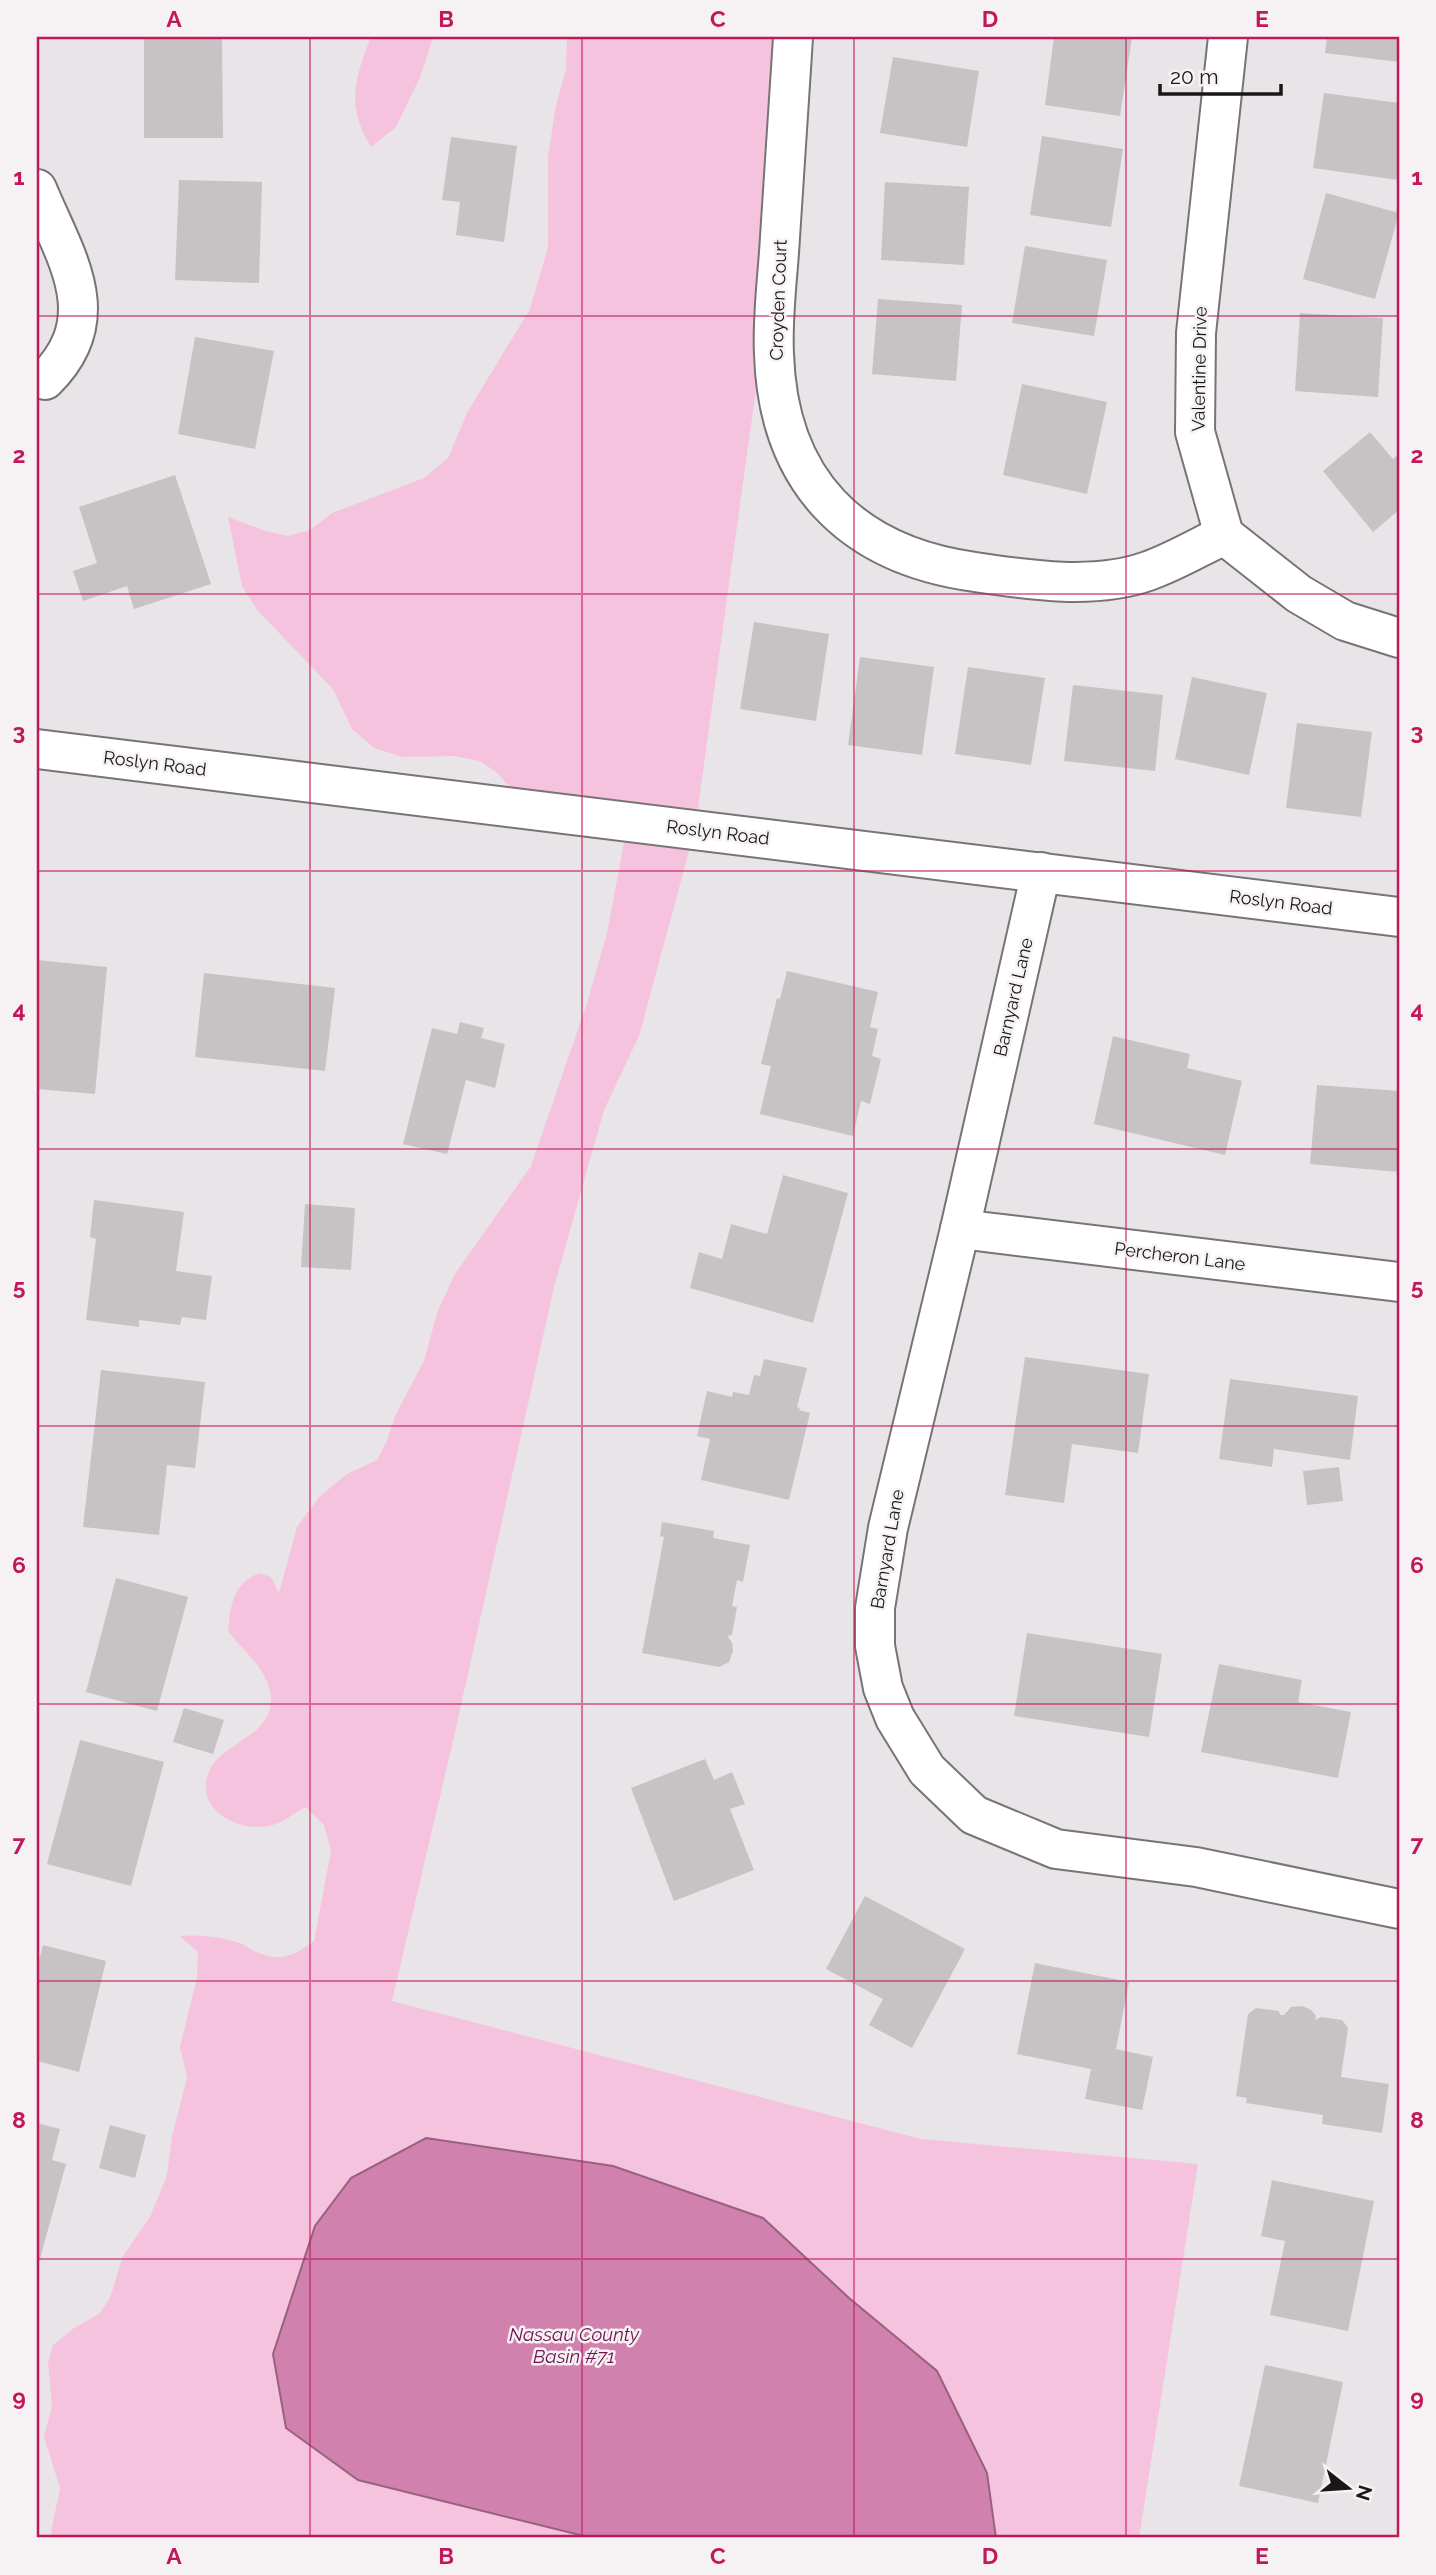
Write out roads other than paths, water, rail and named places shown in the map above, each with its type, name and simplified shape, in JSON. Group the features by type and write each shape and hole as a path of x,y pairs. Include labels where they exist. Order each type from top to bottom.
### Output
{"street":[{"name":"Croyden Court","path":"793,37 774,355 783,417 791,442 804,470 833,508 856,529 900,554 942,568 1035,580 1080,581 1135,575 1169,563 1224,535"},
{"name":"Valentine Drive","path":"1224,535 1195,432 1196,345 1228,37"},
{"path":"37,189 74,277 80,302 72,345 59,366 45,380"},
{"path":"1224,535 1299,594 1345,621 1399,638"},
{"name":"Roslyn Road","path":"37,749 1399,917"},
{"name":"Barnyard Lane","path":"1041,872 960,1229 888,1528 875,1608 874,1646 883,1688 895,1718 927,1770 974,1815 1056,1849 1196,1867 1399,1909"},
{"name":"Percheron Lane","path":"960,1229 1399,1282"}],"water":[{"name":"Nassau County Basin #71","path":"426,2138 613,2166 763,2218 849,2298 937,2371 987,2473 996,2538 592,2538 358,2480 286,2428 273,2354 315,2226 351,2178"}]}
